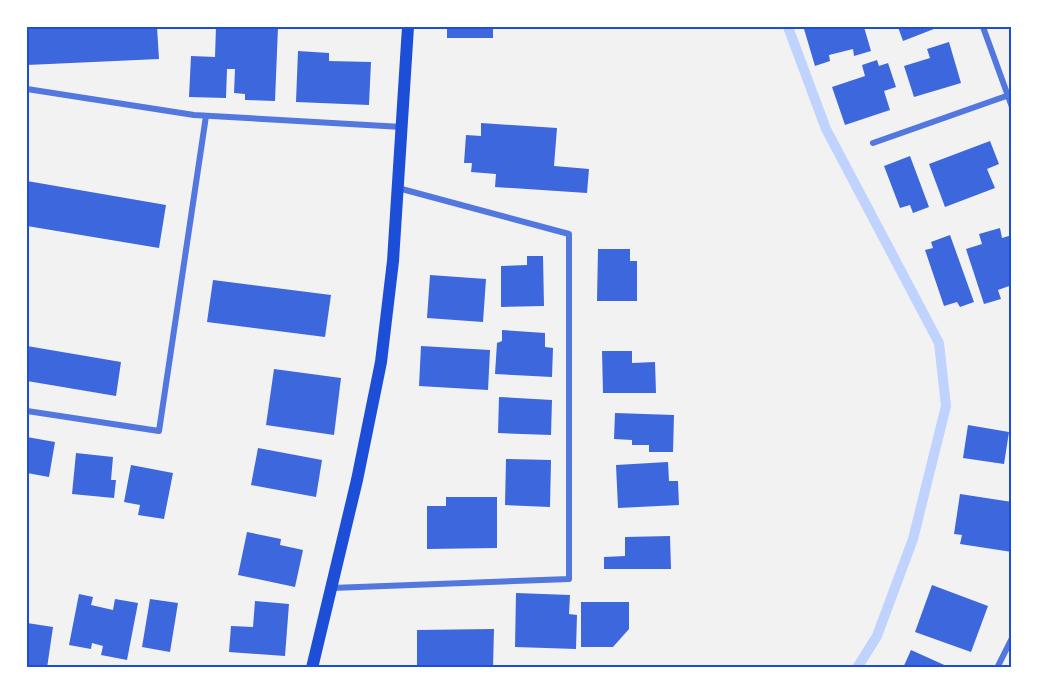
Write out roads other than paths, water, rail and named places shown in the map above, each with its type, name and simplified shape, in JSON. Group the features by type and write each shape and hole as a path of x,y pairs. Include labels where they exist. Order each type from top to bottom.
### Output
{"main road":[{"path":"312,668 357,480 381,362 393,261 408,27"}],"street":[{"path":"983,27 1010,95 1012,107"},
{"path":"27,89 206,116 402,127"},
{"path":"873,143 1010,95"},
{"path":"27,411 159,431 206,116"},
{"path":"330,588 569,579 569,234 398,188"},
{"path":"997,668 1012,638"}],"waterway":[{"path":"788,27 826,129 939,343 946,406 913,539 877,636 857,668"}]}
